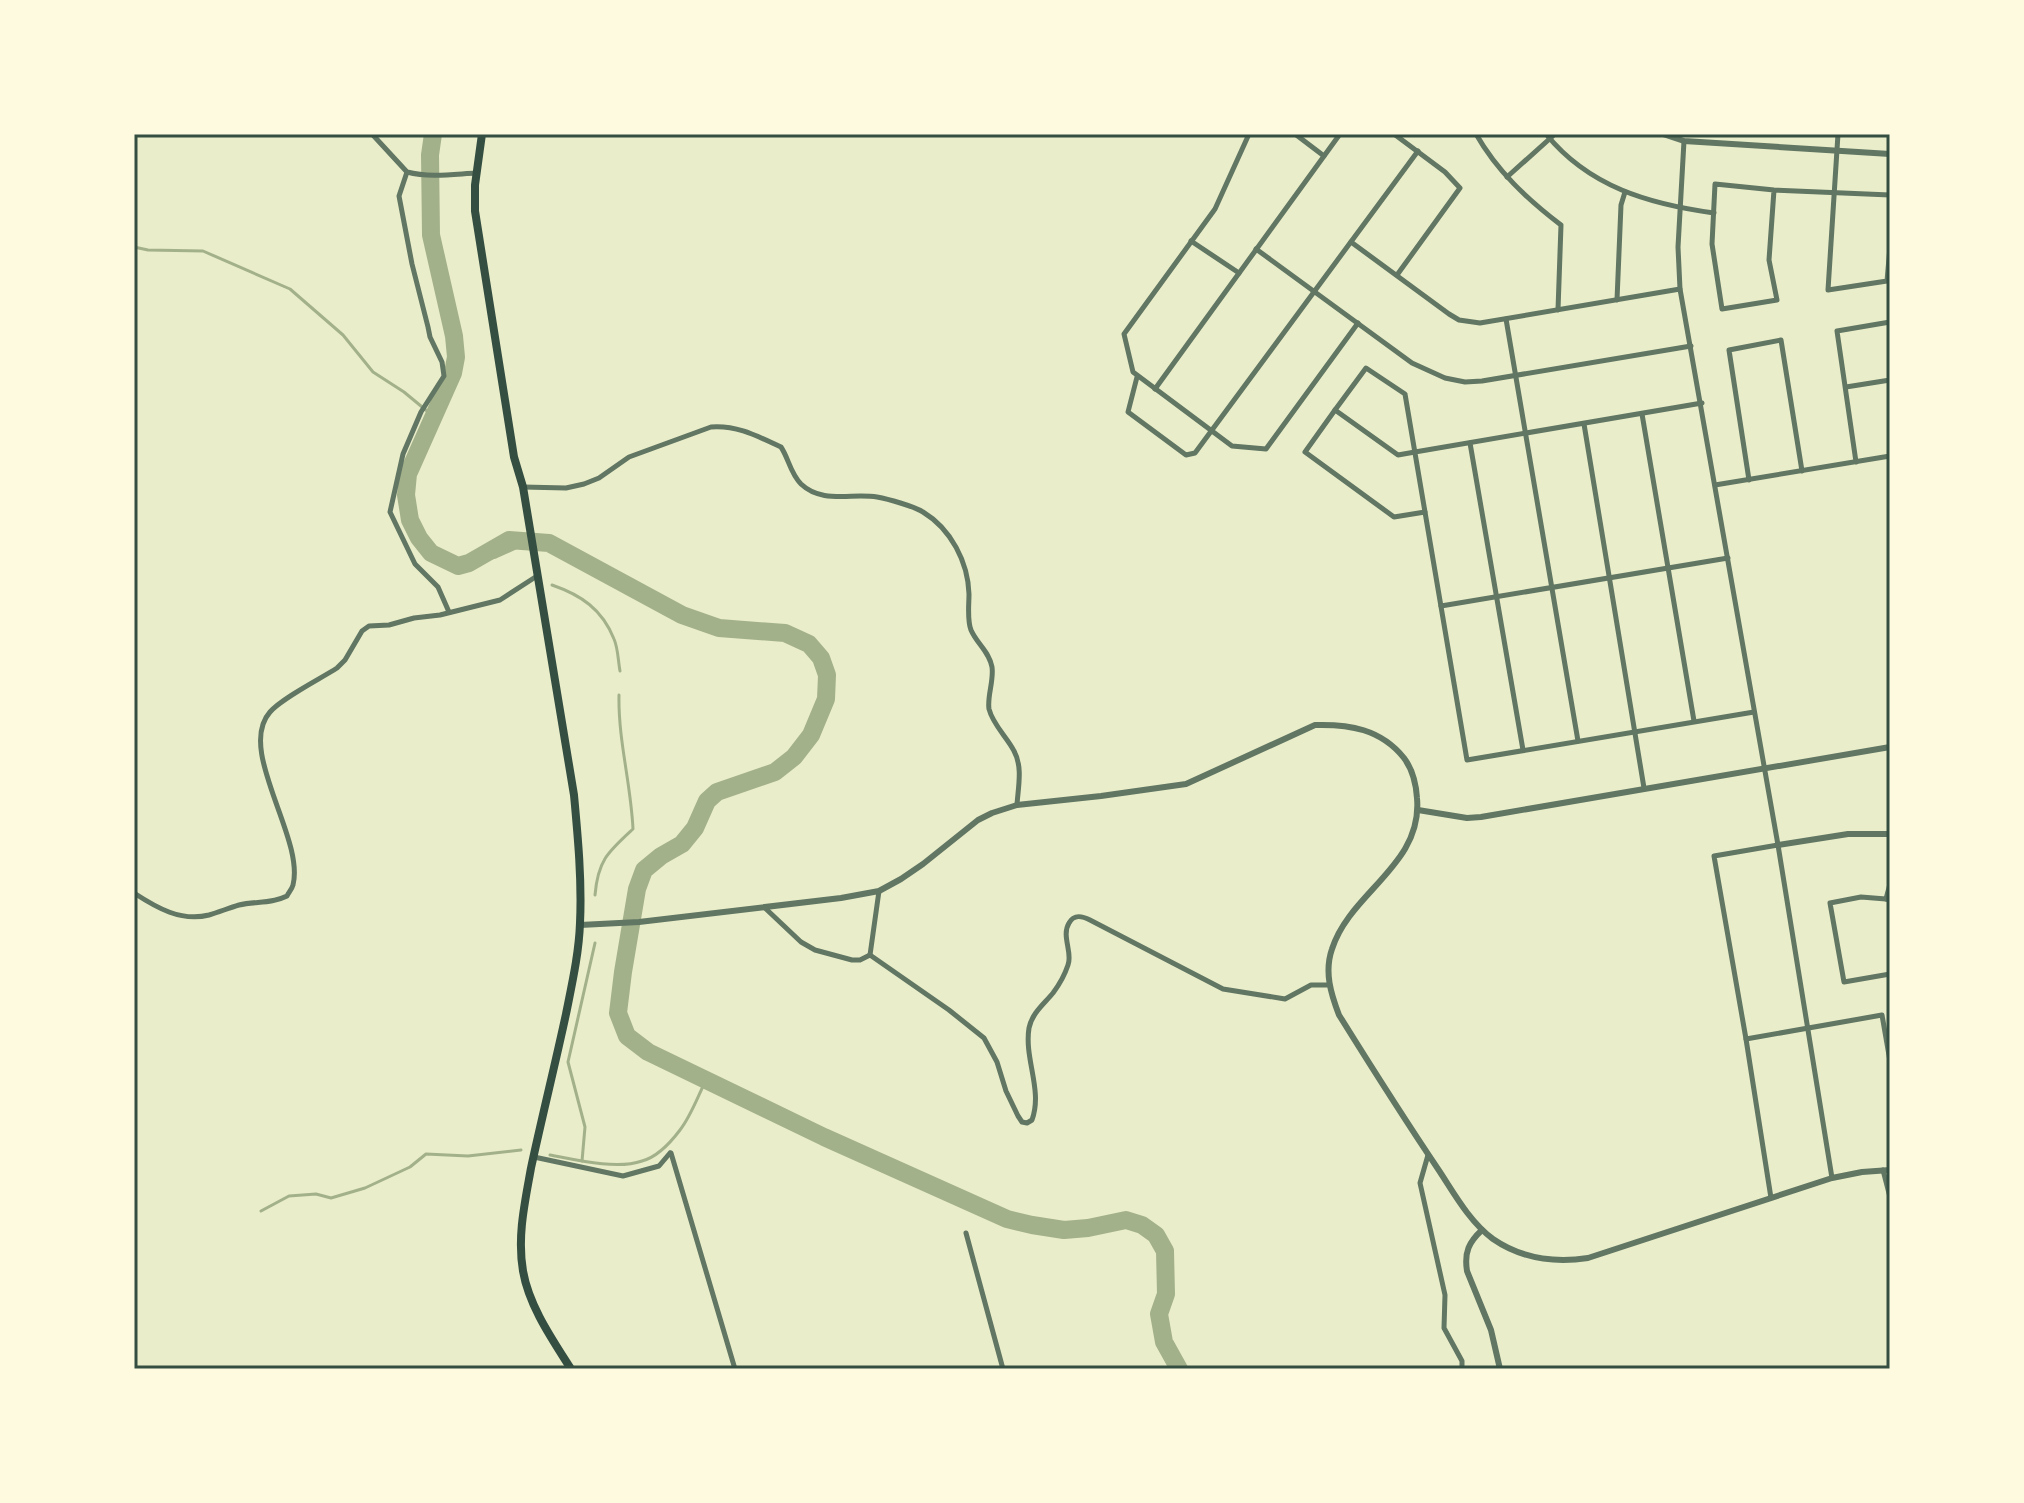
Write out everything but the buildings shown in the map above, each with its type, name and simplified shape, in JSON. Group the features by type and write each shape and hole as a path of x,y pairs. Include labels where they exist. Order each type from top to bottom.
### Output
{"highway":[{"path":"482,134 475,211 514,457 523,487 574,795 581,893 578,948 520,1228 527,1289 550,1336 571,1369"}],"street":[{"path":"372,134 407,172 477,173"},
{"path":"1249,134 1215,209 1124,334 1133,372 1232,446 1266,449 1358,323"},
{"path":"1295,134 1324,156"},
{"path":"1155,389 1340,134"},
{"path":"1394,134 1445,172 1460,188 1397,275"},
{"path":"1476,134 1507,177 1561,225 1558,310"},
{"path":"1663,134 1684,141 1890,154"},
{"path":"1838,134 1828,290 1887,281 1890,247"},
{"path":"1507,177 1550,136 1571,160 1625,192 1652,202 1714,213"},
{"path":"1684,141 1679,208 1680,289 1778,845 1832,1178"},
{"path":"1137,377 1128,412 1186,455 1195,453 1418,151"},
{"path":"407,172 399,196 418,289 444,376 421,412 403,454 390,512 415,564 438,587 449,612"},
{"path":"1774,190 1769,260 1777,300 1722,309 1712,244 1715,184 1890,195"},
{"path":"1617,300 1621,205 1625,192"},
{"path":"1191,241 1239,273"},
{"path":"1351,242 1459,320 1480,323 1680,289"},
{"path":"1256,249 1412,363 1445,378 1482,381 1691,346"},
{"path":"1506,319 1578,741"},
{"path":"1856,462 1837,331 1890,322"},
{"path":"1749,480 1729,350 1781,340 1802,471"},
{"path":"1425,512 1394,517 1305,452 1366,368 1405,394 1415,452 1467,760 1754,712"},
{"path":"1846,387 1890,380"},
{"path":"1335,410 1398,455 1702,403"},
{"path":"1642,414 1694,721"},
{"path":"1584,424 1644,788"},
{"path":"523,487 566,488 584,484 599,478 629,457 711,427 724,426 747,431 781,447 792,473 807,489 819,495 878,497 925,513 945,532 958,550 966,569 971,631 987,652 992,667 990,711 1016,754 1019,767 1017,805"},
{"path":"1470,443 1523,750"},
{"path":"1715,485 1890,456"},
{"path":"1441,606 1728,558"},
{"path":"134,893 177,916 193,918 242,904 266,903 287,896 293,884 293,852 268,781 261,747 261,729 269,712 337,668 362,631 369,626 389,625 500,600 537,576"},
{"path":"580,925 639,922 765,908 879,891 912,872 978,820 992,813 1017,805 1186,784 1315,725 1366,730 1379,736 1401,754 1409,766 1414,778 1418,810 1415,828 1402,856 1337,936 1328,967 1329,985 1339,1015 1428,1155 1482,1230 1503,1245 1524,1254 1547,1260 1576,1260 1832,1178 1887,1170 1890,1197"},
{"path":"1418,810 1467,818 1481,817 1890,747"},
{"path":"1771,1198 1714,856 1848,834 1890,834"},
{"path":"1890,884 1888,899 1861,897 1830,903 1844,982 1890,974"},
{"path":"870,955 879,891"},
{"path":"765,908 801,942 815,950 852,960 870,955"},
{"path":"870,955 984,1038 1018,1116 1027,1123 1032,1120 1037,1107 1029,1027 1038,1007 1057,987 1070,962 1066,931 1069,921 1076,917 1082,916 1223,989 1285,999 1311,985 1329,985"},
{"path":"1746,1039 1882,1015 1890,1061"},
{"path":"534,1157 623,1176 659,1166 671,1153 735,1369"},
{"path":"1428,1155 1420,1183 1445,1295 1444,1328 1462,1361 1462,1369"},
{"path":"1482,1230 1470,1241 1465,1261 1491,1330 1500,1369"},
{"path":"966,1233 1003,1369"}],"waterway":[{"path":"433,134 430,155 431,235 456,357 453,373 408,474 406,495 410,520 419,538 431,553 458,566 509,540 549,543 682,615 719,628 785,633 809,644 821,658 827,675 826,699 811,735 794,757 775,772 717,792 707,801 695,828 682,844 644,870 637,889 618,1013 627,1036 648,1052 824,1137 1007,1219 1064,1230 1126,1220 1142,1225 1156,1235 1165,1251 1166,1294 1159,1314 1164,1342 1179,1369"},
{"path":"134,247 203,251 290,289 343,335 373,372 433,416"},
{"path":"469,563 496,557 516,548"},
{"path":"552,585 572,593 597,611 615,643 620,671"},
{"path":"595,895 599,873 606,858 633,829 620,729 619,695"},
{"path":"582,1161 585,1127 568,1062 595,943"},
{"path":"550,1155 621,1165 648,1159 680,1130 706,1080"},
{"path":"261,1211 289,1196 316,1194 331,1198 365,1188 410,1167 426,1154 468,1156 521,1150"}]}
